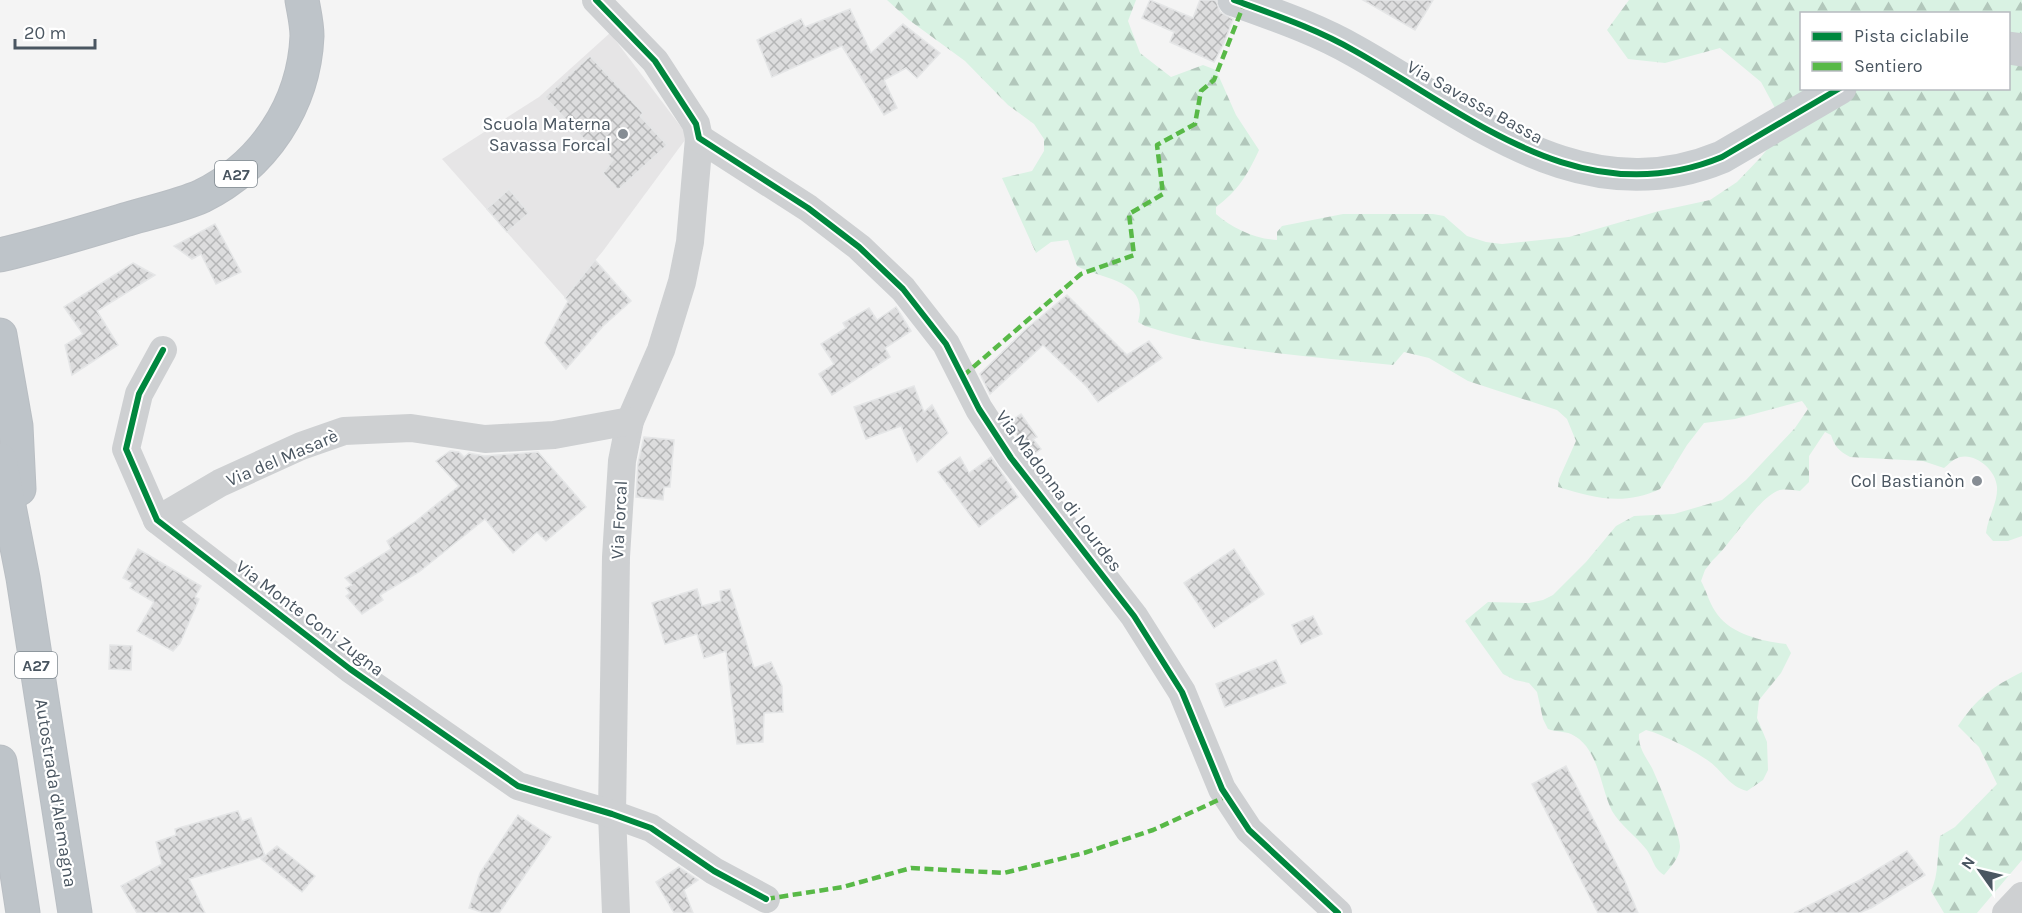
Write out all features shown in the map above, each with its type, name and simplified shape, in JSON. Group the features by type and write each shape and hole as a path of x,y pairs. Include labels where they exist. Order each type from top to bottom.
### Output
{"highway":[{"name":"A27","path":"0,255 52,242 201,196 237,174 267,146 289,112 303,74 307,34 302,0"},
{"name":"A27","path":"0,335 16,426 23,578"},
{"name":"Autostrada d'Alemagna","path":"0,460 23,578 75,913"},
{"path":"0,762 23,913"}],"main road":[{"name":"Via Savassa Bassa","path":"1234,0 1331,37 1518,146 1565,165 1618,174 1637,176 1671,173 1704,164 1722,157 1837,90"}],"street":[{"path":"596,0 655,61 696,124 699,138"},
{"name":"Via Forcal","path":"616,913 612,814 616,557 622,460 630,421 661,350 682,282 690,242 699,138"},
{"name":"Via Madonna di Lourdes","path":"699,138 808,208 859,247 903,289 946,344 979,409 1011,458 1134,616 1182,692 1222,789 1249,830 1338,913"},
{"name":"Via Monte Coni Zugna","path":"163,350 139,394 126,449 157,520 350,669 518,786 651,828 714,871 766,898"},
{"name":"Via del Masarè","path":"157,520 220,483 301,446 344,431 411,428 485,439 554,435 630,421"},
{"path":"2006,913 2022,896"}],"shaded area":[{"path":"610,33 688,136 603,251 574,286 568,301 442,159 539,97"}],"green space":[{"path":"887,0 1136,0 1128,21 1140,53 1171,77 1203,65 1216,70 1236,115 1259,150 1242,182 1216,207 1216,214 1229,224 1252,235 1277,240 1277,232 1282,226 1343,214 1433,214 1444,216 1467,236 1502,244 1569,237 1659,211 1710,200 1737,182 1780,134 1782,121 1761,82 1720,48 1665,63 1628,59 1607,30 1629,0 2022,0 2022,536 2008,541 1993,541 1986,533 1997,487 1989,469 1978,460 1966,456 1960,457 1944,468 1923,461 1850,457 1838,448 1831,435 1825,432 1809,456 1809,482 1800,491 1785,489 1769,496 1712,561 1701,581 1715,611 1728,625 1746,635 1786,644 1791,653 1781,673 1759,700 1757,718 1767,742 1768,770 1763,780 1747,791 1741,789 1731,783 1710,762 1688,749 1646,730 1639,734 1641,748 1659,784 1679,841 1678,855 1664,875 1657,869 1646,849 1612,811 1598,768 1588,748 1571,734 1548,729 1543,719 1537,692 1529,683 1503,674 1465,621 1488,602 1529,603 1553,595 1586,562 1616,526 1634,516 1674,514 1722,500 1746,480 1795,428 1808,409 1802,401 1735,419 1704,423 1687,445 1660,489 1621,499 1597,497 1558,487 1559,479 1576,441 1567,419 1557,410 1468,381 1429,358 1404,352 1393,365 1299,356 1206,342 1145,326 1138,322 1140,308 1137,297 1131,289 1077,266 1068,240 1051,242 1036,253 1002,178 1032,171 1044,151 1044,139 1034,124 1008,105 965,61 909,20"},
{"path":"2022,672 2022,860 1977,913 1944,913 1931,891 1937,871 1940,836 1955,827 1997,784 1979,747 1958,726 1986,694"}],"building":[{"path":"1150,0 1193,18 1200,0 1216,0 1220,12 1233,19 1214,62 1170,42 1174,32 1142,18"},
{"path":"1363,0 1433,0 1415,30"},
{"path":"850,9 871,53 903,24 940,53 917,78 906,68 884,80 897,108 884,115 842,46 772,77 757,40 801,19 805,27"},
{"path":"590,56 643,113 640,116 667,145 618,190 603,173 613,160 603,150 598,154 545,97"},
{"path":"509,189 529,213 507,232 487,209"},
{"path":"215,224 241,272 216,284 201,254 192,259 174,246"},
{"path":"595,260 631,301 603,326 566,369 545,343 568,301 565,298"},
{"path":"133,263 155,275 97,311 118,345 72,375 65,345 83,334 64,307"},
{"path":"1067,295 1127,355 1149,341 1162,358 1098,402 1086,386 1043,345 990,394 980,374 1026,329"},
{"path":"896,307 911,331 885,348 890,357 832,395 819,374 834,364 821,344 846,328 843,323 869,308 877,320"},
{"path":"914,386 924,412 932,405 948,433 917,462 901,426 866,439 854,407"},
{"path":"1021,414 1037,437 1033,439 1041,449 1031,456 1008,423"},
{"path":"644,437 674,440 670,487 664,487 663,500 636,497 638,463"},
{"path":"450,451 459,452 464,457 469,453 484,456 538,452 586,507 546,541 537,532 513,553 485,519 419,572 380,595 383,600 362,614 346,596 350,593 346,588 352,585 345,578 391,549 387,541 459,486 436,461"},
{"path":"960,457 969,473 991,457 1018,497 979,527 938,472"},
{"path":"138,549 201,586 195,597 199,599 180,643 173,651 137,631 154,602 130,588 133,583 123,578"},
{"path":"1234,549 1264,594 1214,628 1184,583"},
{"path":"697,589 702,606 721,601 720,591 730,589 754,668 771,662 782,686 783,712 764,713 763,742 737,744 726,651 704,658 697,634 665,644 652,603"},
{"path":"1313,616 1322,634 1301,644 1292,625"},
{"path":"110,645 132,646 131,670 109,669"},
{"path":"1276,660 1286,683 1225,707 1216,684"},
{"path":"1566,766 1624,879 1638,913 1598,913 1532,784"},
{"path":"238,811 242,821 251,818 265,856 189,879 205,913 137,913 121,886 162,864 156,842 176,835 175,829"},
{"path":"518,815 551,837 499,913 484,913 469,908 480,873"},
{"path":"277,846 315,876 302,892 261,859"},
{"path":"1907,851 1925,875 1871,908 1859,913 1794,913 1860,880"},
{"path":"679,867 698,880 684,890 693,913 674,913 656,882"}],"marked path":[{"path":"963,376 1081,274 1134,255 1129,214 1163,194 1157,145 1195,124 1201,91 1214,80 1244,4"},
{"path":"766,899 843,887 911,868 1004,873 1084,853 1153,830 1227,796"}],"cycle path":[{"path":"596,0 655,61 696,124 699,138 808,208 859,247 903,289 946,344 979,409 1011,458 1134,616 1182,692 1222,789 1249,830 1338,913"},
{"path":"1234,0 1341,43 1485,128 1530,150 1575,166 1622,174 1671,172 1722,157 1837,90"},
{"path":"163,350 139,394 126,449 157,520 350,669 518,786 651,828 714,871 766,899"}],"place":[{"name":"Scuola Materna Savassa Forcal","path":"623,134"},
{"name":"Col Bastianòn","path":"1977,481"}]}
